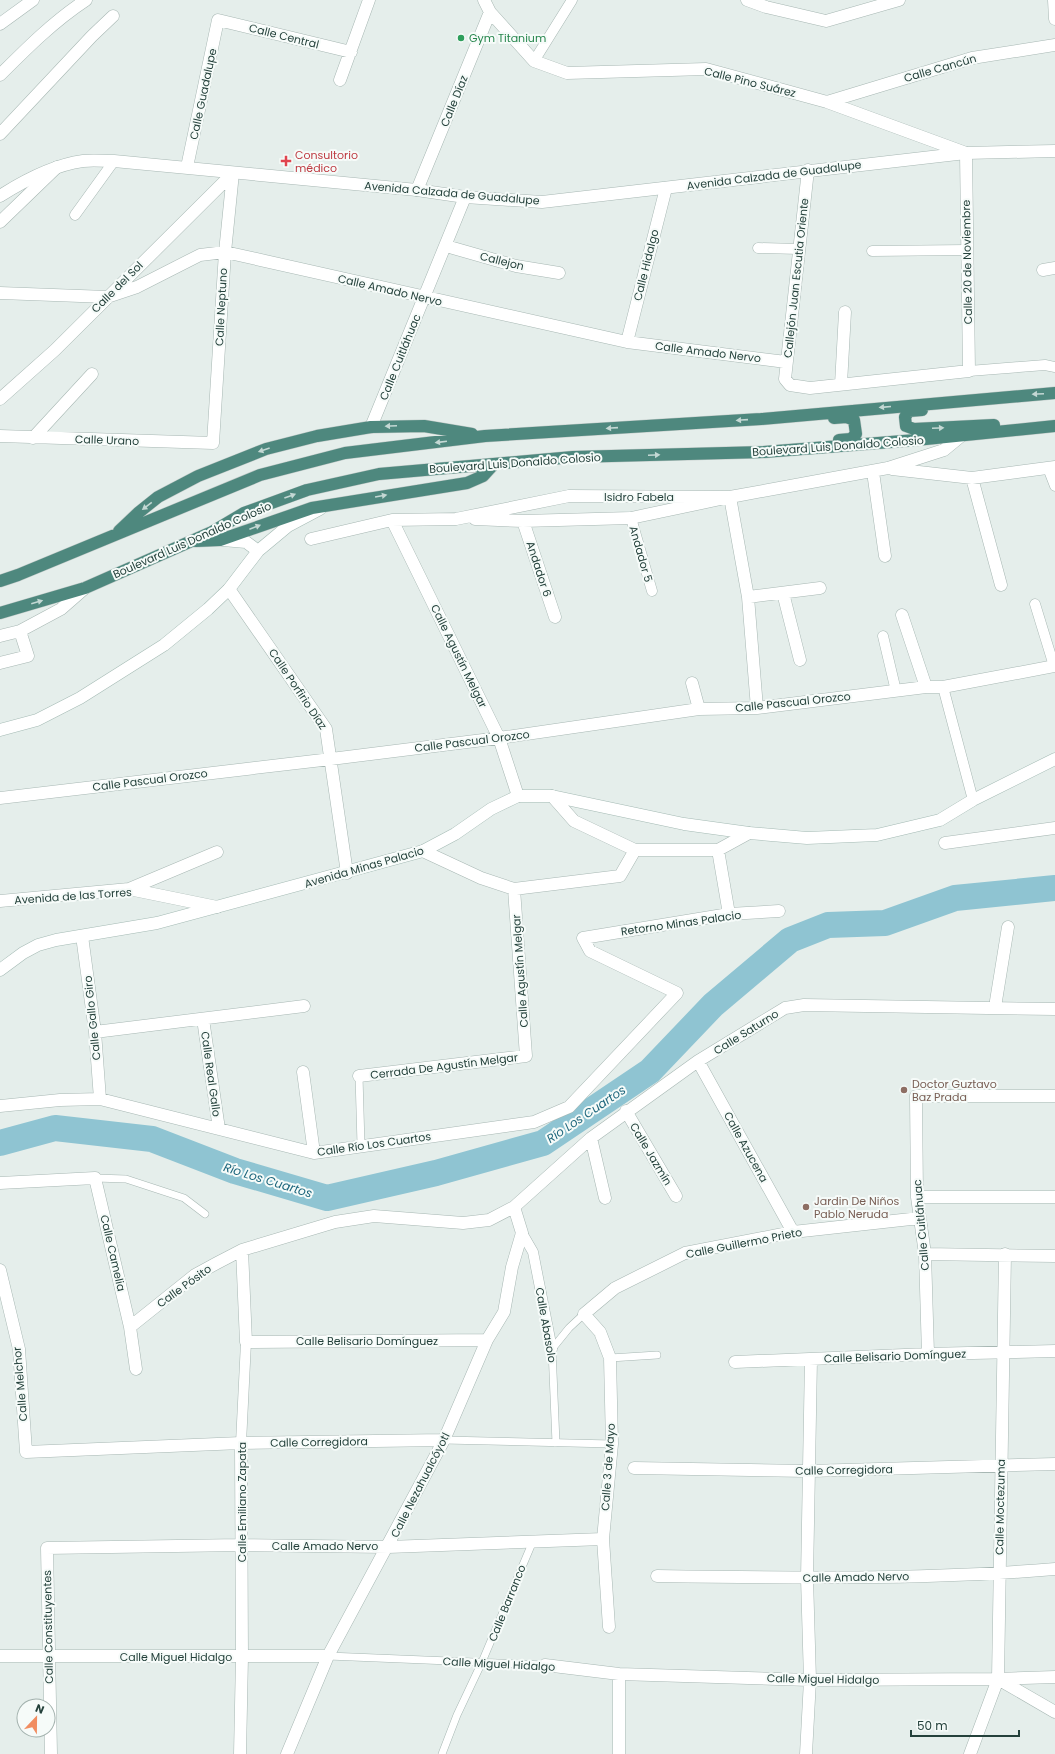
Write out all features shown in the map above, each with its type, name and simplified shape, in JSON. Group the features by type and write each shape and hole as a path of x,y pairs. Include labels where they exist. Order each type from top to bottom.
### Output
{"highway":[{"path":"0,581 18,575 260,475 345,453 485,436 761,419 1022,394 1055,393"},
{"path":"1022,394 1012,402 909,411 905,417 906,426 914,429 1013,424 1026,429"},
{"path":"761,419 774,423 846,417 854,420 856,434 851,439 771,447 764,452"},
{"path":"114,535 158,497 198,476 266,449 317,436 371,427 424,426 485,436"},
{"name":"Boulevard Luis Donaldo Colosio","path":"0,612 85,588 212,532 244,513 307,490 379,474 573,457 764,452 961,436 1055,426"},
{"path":"190,541 220,540 312,508 468,483 483,476 494,464"}],"street":[{"path":"0,24 33,0"},
{"path":"0,75 65,13 86,0"},
{"path":"340,80 369,0"},
{"name":"Calle Pino Suárez","path":"484,0 490,12 534,61 567,73 706,69 828,102 966,153"},
{"path":"534,61 572,0"},
{"path":"747,0 766,7 826,21 899,0"},
{"path":"1054,0 1055,19"},
{"name":"Calle Díaz","path":"417,190 490,12"},
{"path":"0,134 92,36 113,16"},
{"name":"Calle Central","path":"218,20 351,52"},
{"name":"Calle Guadalupe","path":"187,167 218,20"},
{"name":"Calle Cancún","path":"828,102 972,58 1055,45"},
{"name":"Avenida Calzada de Guadalupe","path":"0,196 37,175 82,161 114,160 233,173 417,190 465,197 542,202 808,170 966,153 1055,151"},
{"name":"Calle 20 de Noviembre","path":"966,153 969,372"},
{"path":"75,215 114,160"},
{"path":"0,222 57,168"},
{"name":"Callejón Juan Escutia Oriente","path":"808,170 785,379 790,385 810,388 841,384"},
{"name":"Calle Neptuno","path":"213,442 225,252 233,173"},
{"name":"Calle del Sol","path":"0,399 55,350 233,173"},
{"name":"Calle Hidalgo","path":"627,342 666,188"},
{"name":"Calle Cuitláhuac","path":"371,427 465,197"},
{"name":"Callejon","path":"446,246 516,266 559,273"},
{"path":"758,248 799,248"},
{"path":"872,251 967,250"},
{"name":"Calle Amado Nervo","path":"0,293 107,297 137,287 200,255 225,252 424,298 627,342 786,362"},
{"path":"845,312 841,384 1045,365 1055,367"},
{"path":"33,438 92,374"},
{"name":"Calle Urano","path":"0,436 213,442"},
{"name":"Isidro Fabela","path":"311,539 392,520 456,518 569,496 730,497 873,472 944,450 961,436"},
{"path":"888,468 972,478 1052,467 1055,486"},
{"path":"873,472 885,556"},
{"path":"972,478 1001,585"},
{"path":"456,518 523,521 631,518 730,497 748,597 757,708"},
{"path":"0,730 37,720 80,698 164,645 208,609 229,589 258,551 288,526 324,507"},
{"name":"Andador 5","path":"631,518 652,591"},
{"name":"Calle Agustín Melgar","path":"392,520 499,738 518,796"},
{"name":"Andador 6","path":"523,521 555,617"},
{"path":"220,540 246,542 258,551"},
{"path":"0,636 20,631 62,609 85,588"},
{"path":"748,597 820,588"},
{"name":"Calle Porfirio Díaz","path":"229,589 326,729 347,873"},
{"path":"783,593 800,660"},
{"path":"1035,604 1055,666"},
{"path":"902,615 926,687"},
{"path":"0,663 28,656 20,631"},
{"path":"883,636 896,691"},
{"name":"Calle Pascual Orozco","path":"0,798 499,738 699,710 757,708 926,687 943,687 1055,666"},
{"path":"692,683 699,710"},
{"path":"943,687 973,800"},
{"name":"Avenida Minas Palacio","path":"0,970 23,953 38,945 56,940 157,923 347,873 423,851 455,834 491,809 518,796 552,796 684,824 749,833 807,838 877,835 940,820 973,800 1055,759"},
{"path":"552,796 574,821 635,850 718,850 749,833"},
{"path":"945,843 1055,828"},
{"path":"423,851 481,878 514,889 620,876 635,850"},
{"path":"718,850 729,914"},
{"path":"129,889 217,852"},
{"name":"Avenida de las Torres","path":"0,901 129,889 217,908"},
{"name":"Calle Agustín Melgar","path":"514,889 526,1056"},
{"name":"Retorno Minas Palacio","path":"677,993 590,951 583,938 729,914 779,911"},
{"path":"995,1007 1008,927"},
{"name":"Calle Gallo Giro","path":"82,936 95,1032 100,1099"},
{"name":"Calle Río Los Cuartos","path":"0,1106 60,1100 100,1099 314,1153 361,1145 534,1122 569,1107 677,993"},
{"name":"Calle Saturno","path":"514,1207 591,1138 626,1111 698,1061 785,1008 804,1005 1055,1009"},
{"path":"95,1032 304,1006"},
{"name":"Calle Real Gallo","path":"203,1019 219,1129"},
{"name":"Cerrada De Agustín Melgar","path":"359,1076 526,1056"},
{"name":"Calle Azucena","path":"698,1061 794,1232"},
{"path":"303,1072 314,1153"},
{"name":"Calle Cuitláhuac","path":"928,1354 925,1254 917,1197 916,1096 1055,1096"},
{"name":"Calle Jazmín","path":"626,1111 676,1196"},
{"path":"591,1138 606,1198"},
{"path":"0,1183 95,1178"},
{"name":"Calle Camelia","path":"95,1178 130,1327 136,1369"},
{"path":"917,1197 1055,1197"},
{"path":"242,1250 335,1222 366,1217 374,1216 464,1223 489,1220 514,1207 522,1233"},
{"name":"Calle Guillermo Prieto","path":"584,1314 615,1288 685,1253 794,1232 920,1218"},
{"name":"Calle Nezahualcóyotl","path":"287,1754 328,1656 388,1547 444,1440 487,1340 504,1312 512,1267 522,1233"},
{"name":"Calle Abasolo","path":"522,1233 533,1252 552,1349"},
{"name":"Calle Pósito","path":"130,1327 195,1275 242,1250"},
{"name":"Calle Emiliano Zapata","path":"240,1754 242,1657 242,1443 246,1342 242,1250"},
{"path":"925,1254 1005,1254 1055,1256"},
{"name":"Calle Moctezuma","path":"970,1754 998,1679 1005,1254"},
{"name":"Calle Melchor","path":"0,1270 19,1349 26,1452"},
{"name":"Calle 3 de Mayo","path":"584,1314 600,1332 610,1358 612,1444 603,1540 610,1627"},
{"name":"Calle Belisario Domínguez","path":"246,1342 487,1340"},
{"name":"Calle Belisario Domínguez","path":"735,1362 928,1354 1055,1351"},
{"path":"806,1754 810,1680 807,1578 811,1359"},
{"name":"Calle Corregidora","path":"26,1452 242,1443 444,1440"},
{"name":"Calle Corregidora","path":"634,1468 809,1471 1055,1464"},
{"name":"Calle Amado Nervo","path":"47,1548 241,1545 388,1547 532,1541 603,1540"},
{"name":"Calle Constituyentes","path":"47,1548 51,1754"},
{"name":"Calle Amado Nervo","path":"657,1576 807,1578 999,1574 1055,1569"},
{"name":"Calle Miguel Hidalgo","path":"0,1656 328,1656"},
{"name":"Calle Miguel Hidalgo","path":"545,1665 619,1674 810,1680 998,1679 1055,1676"},
{"path":"619,1674 619,1754"},
{"path":"998,1679 1055,1712"}],"lane":[{"path":"0,574 18,575"},
{"name":"Cerrada De Agustín Melgar","path":"359,1076 361,1145"},
{"path":"95,1178 126,1179 134,1181 184,1198 205,1214"},
{"name":"Calle Guillermo Prieto","path":"552,1349 569,1328 584,1314"},
{"name":"Calle Abasolo","path":"552,1349 556,1443"},
{"path":"610,1358 657,1355"},
{"name":"Calle Corregidora","path":"444,1440 612,1444"},
{"name":"Calle Barranco","path":"442,1754 457,1715 482,1662 532,1541"},
{"name":"Calle Miguel Hidalgo","path":"328,1656 545,1665"}],"waterway":[{"name":"Río Los Cuartos","path":"0,1143 55,1128 152,1139 235,1171 327,1198 436,1173 543,1143 650,1071 713,1005 790,940 828,925 885,923 955,898 1055,888"}],"place":[{"name":"Gym Titanium","path":"461,38"},
{"name":"Consultorio médico","path":"286,161"},
{"name":"Doctor Guztavo Baz Prada","path":"904,1090"},
{"name":"Jardin De Niños Pablo Neruda","path":"806,1207"}]}
